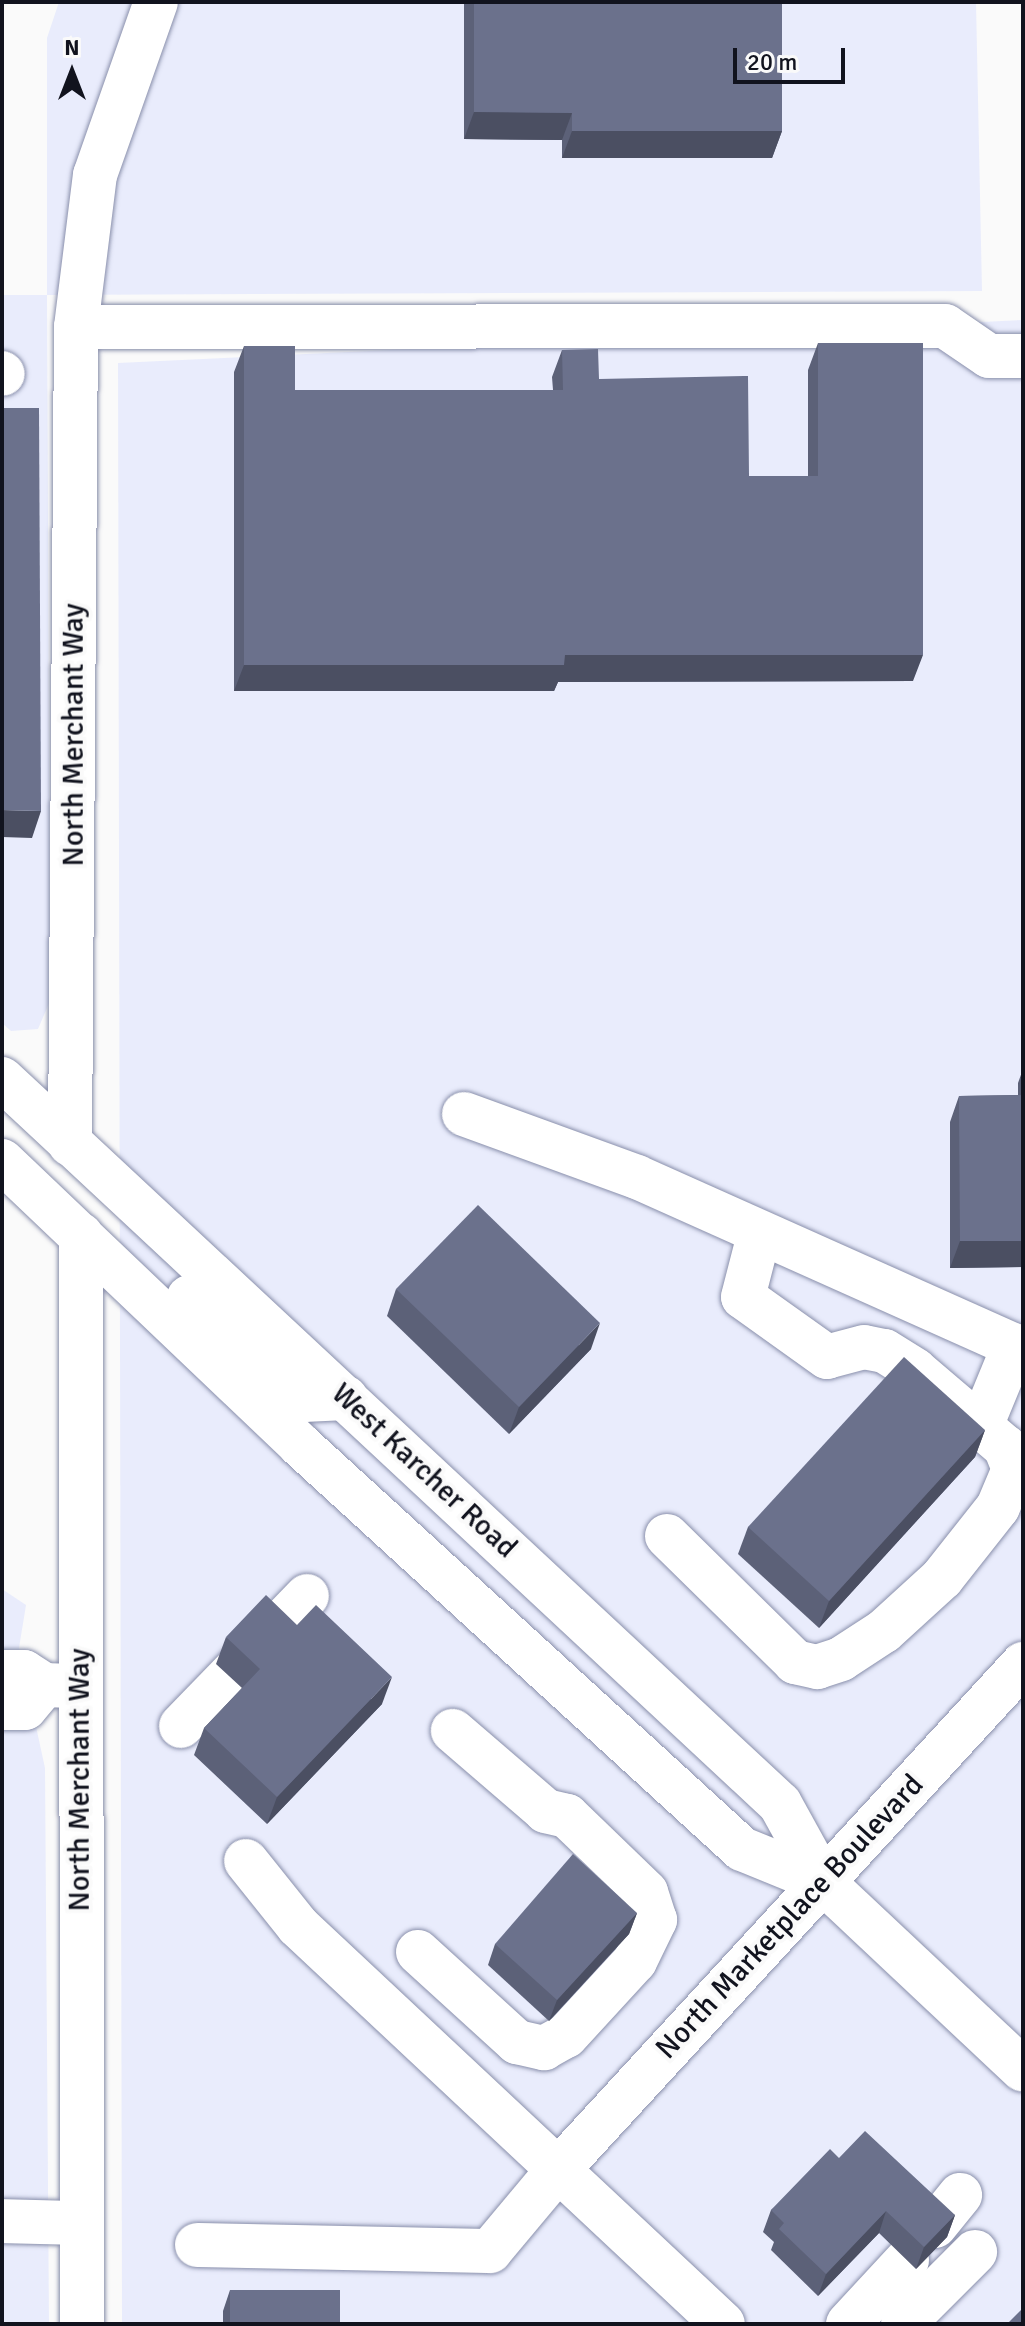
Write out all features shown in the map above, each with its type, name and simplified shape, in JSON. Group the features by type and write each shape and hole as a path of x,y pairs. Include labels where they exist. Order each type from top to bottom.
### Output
{"main road":[{"name":"North Merchant Way","path":"70,1144 76,327 95,175 156,2"},
{"path":"76,327 945,326 989,356 1023,356"},
{"name":"West Karcher Road","path":"2,1079 780,1804 823,1882 1023,2070"},
{"path":"464,1114 637,1177 759,1235 1018,1348 981,1426"},
{"name":"West Karcher Road","path":"2,1161 300,1445 742,1849 823,1882"},
{"name":"North Merchant Way","path":"81,1235 62,1686 82,2324"},
{"path":"81,1235 136,1248 303,1400 346,1398"},
{"path":"667,1536 795,1662 817,1667 841,1659 884,1631 942,1578 998,1507 1014,1469 1005,1447 884,1351 864,1347 827,1357 743,1297 759,1235"},
{"path":"181,1726 307,1596"},
{"name":"North Marketplace Boulevard","path":"197,2245 490,2251 557,2171 1023,1664"},
{"path":"2,1672 24,1672 62,1686"},
{"path":"2,1708 25,1708 62,1686"},
{"path":"418,1952 530,2048 544,2048 566,2036 635,1961 655,1920 654,1905 567,1816 546,1811 453,1731"},
{"path":"246,1861 298,1926 723,2324"},
{"path":"2,2221 80,2223"},
{"path":"903,2324 975,2252"},
{"path":"848,2324 907,2260"}],"shaded area":[{"path":"59,2 976,2 982,291 47,295 47,38"},
{"path":"2,295 47,295 50,1001 38,1029 11,1031 2,1023"},
{"path":"1023,320 1023,2324 122,2324 118,363"},
{"path":"2,1589 26,1605 19,1648 45,1768 49,2324 2,2324"}],"building":[{"path":"474,2 782,2 782,131 572,131 572,113 474,112"},
{"path":"818,343 923,343 923,655 565,655 564,665 244,665 244,346 295,346 295,390 563,390 562,350 598,349 599,379 748,376 749,476 818,476"},
{"path":"2,408 39,408 41,811 2,810"},
{"path":"1023,1095 1023,1241 960,1241 959,1096"},
{"path":"478,1205 600,1323 519,1407 396,1289"},
{"path":"904,1357 985,1430 829,1601 748,1527"},
{"path":"266,1595 297,1625 316,1605 392,1677 277,1797 204,1728 260,1669 226,1637"},
{"path":"573,1854 637,1913 557,2000 495,1944"},
{"path":"865,2131 955,2215 924,2247 886,2211 826,2274 779,2229 784,2223 771,2210 830,2149 839,2158"},
{"path":"230,2290 340,2290 340,2324 230,2324"},
{"path":"1023,2308 1023,2324 1007,2324"}]}
